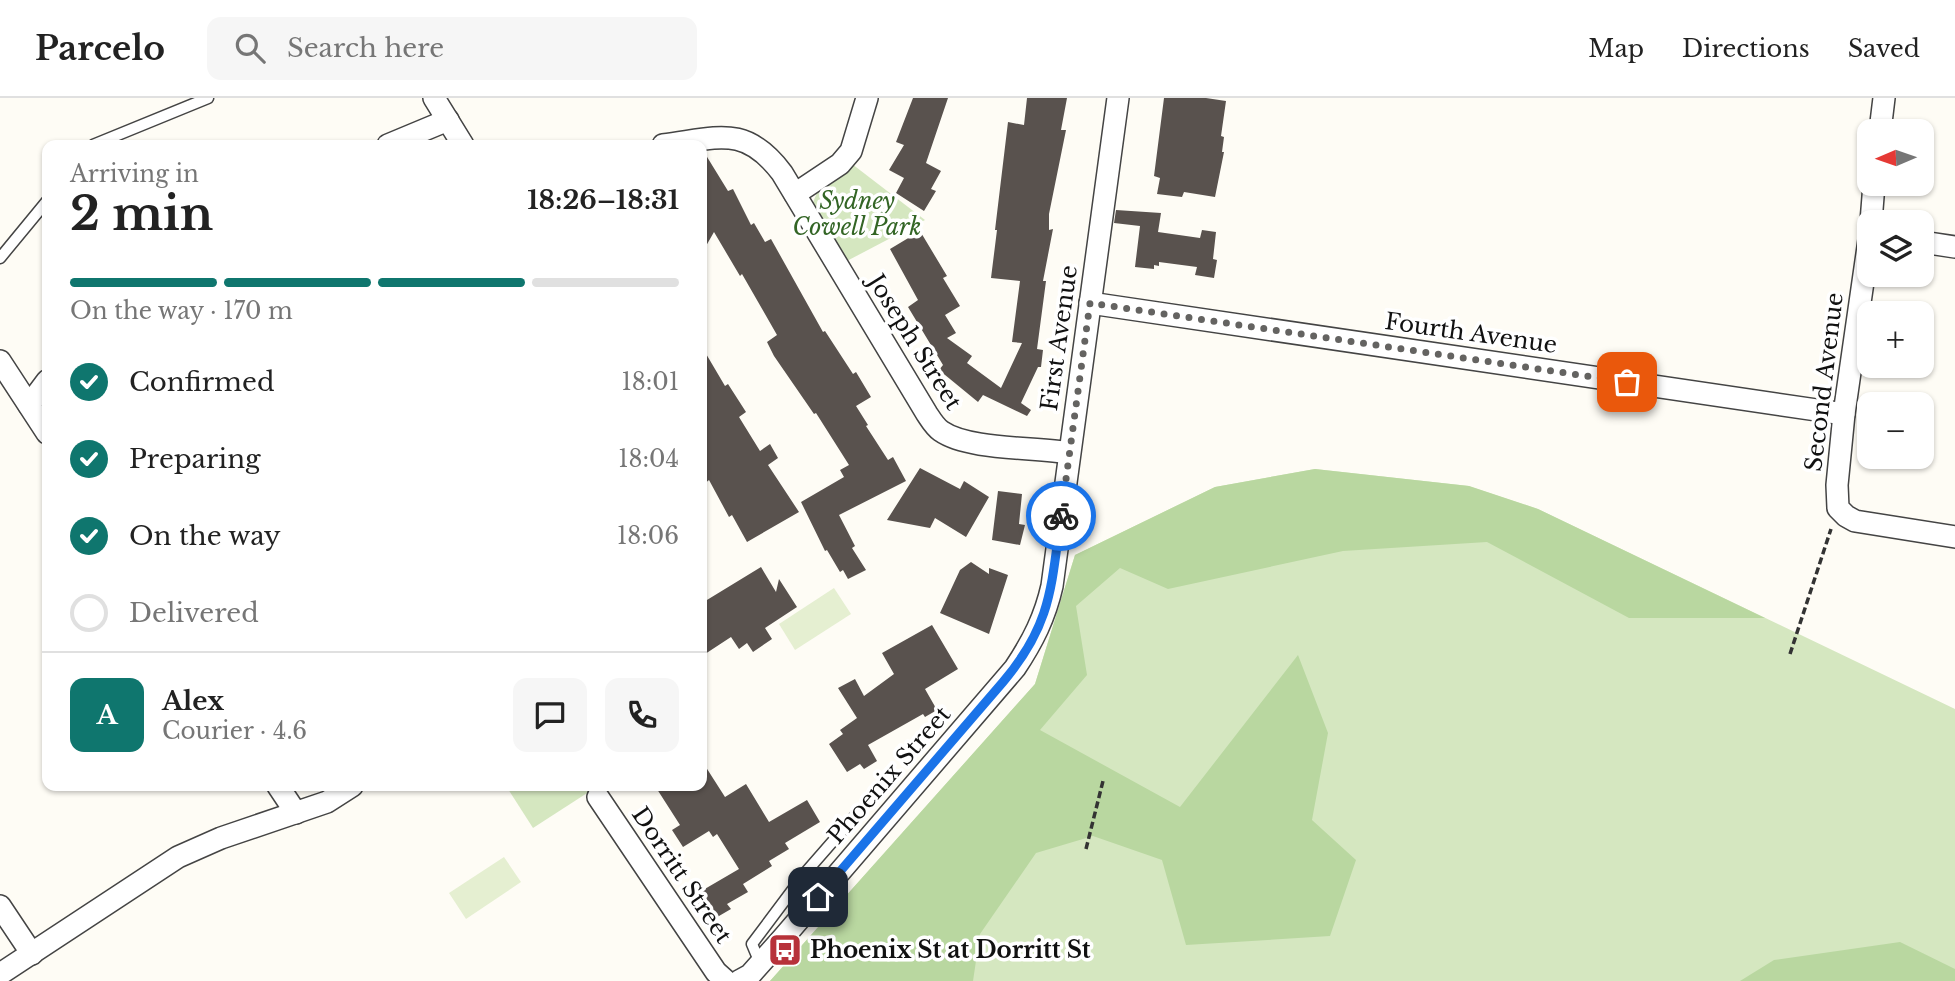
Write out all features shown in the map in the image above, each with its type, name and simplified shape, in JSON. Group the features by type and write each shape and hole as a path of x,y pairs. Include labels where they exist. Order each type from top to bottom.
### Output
{"street":[{"path":"434,98 460,140"},
{"path":"794,194 840,164 851,151 867,98"},
{"name":"First Avenue","path":"1052,586 1118,98"},
{"path":"1881,119 1884,98"},
{"path":"400,140 448,120"},
{"name":"Joseph Street","path":"706,140 723,138 746,141 767,153 938,429 951,437 970,442 1069,453"},
{"path":"1934,244 1955,247"},
{"name":"Second Avenue","path":"1838,508 1837,485 1844,414 1862,287"},
{"name":"Fourth Avenue","path":"1090,303 1844,414"},
{"path":"0,361 42,425"},
{"path":"29,405 42,388"},
{"path":"1838,508 1855,522 1955,537"},
{"name":"Phoenix Street","path":"739,981 750,975 1015,668 1039,628 1052,586"},
{"path":"281,791 296,813"},
{"path":"0,974 178,857 220,838 327,802 344,791"},
{"name":"Dorritt Street","path":"598,797 716,972 726,981"},
{"path":"0,906 32,954"}],"lane":[{"path":"105,140 208,98"},
{"path":"0,258 42,207"},
{"path":"760,963 752,944 806,872 861,809"}],"path":[{"path":"1790,654 1838,508"},
{"path":"1086,849 1103,781"}],"green space":[{"name":"Sydney Cowell Park","path":"852,164 925,220 845,262 812,205 818,190"},
{"path":"1315,469 1469,486 1538,509 1955,709 1955,981 770,981 1035,684 1075,555 1215,487"},
{"path":"1315,469 1469,486 1538,509 1765,618 1629,618 1487,542 1343,551 1168,589 1120,568 1076,606 1087,675 1040,730 1180,807 1298,655 1328,733 1312,820 1356,860 1330,936 1186,945 1162,860 1093,836 1036,853 980,934 973,981 770,981 1035,684 1075,555 1215,487"},
{"path":"834,588 851,614 795,650 779,624"},
{"path":"509,791 590,791 533,828"},
{"path":"504,857 521,882 466,919 449,893"},
{"path":"1900,942 1955,969 1955,981 1740,981 1774,960"}],"building":[{"path":"913,98 948,98 926,163 941,171 931,189 936,191 924,211 896,193 904,178 889,170 904,145 896,142"},
{"path":"1027,98 1067,98 1061,130 1066,130 1049,214 1049,230 1053,229 1043,281 1046,281 1037,349 1043,350 1041,367 1038,367 1021,403 1031,410 1027,416 983,395 978,402 939,370 943,365 908,307 918,300 890,249 920,231 947,276 943,278 960,306 945,315 956,333 947,338 972,356 967,363 1001,388 1022,343 1012,342 1020,281 991,278 995,230 1008,122 1024,125"},
{"path":"1164,98 1226,101 1221,136 1224,137 1224,152 1215,197 1184,192 1182,197 1157,194 1160,178 1154,176"},
{"path":"707,157 728,191 733,189 751,225 754,223 765,242 771,239 823,332 825,331 853,374 856,372 871,397 856,406 888,460 893,457 906,481 839,515 855,546 852,548 866,570 848,579 843,570 840,572 827,550 825,551 801,502 844,477 840,470 849,465 816,413 814,414 774,356 767,342 777,335 714,232 707,244"},
{"path":"1116,210 1161,213 1158,232 1200,238 1202,230 1216,232 1213,259 1217,260 1214,278 1195,275 1197,267 1159,262 1159,266 1154,265 1154,269 1135,267 1140,226 1114,223"},
{"path":"707,355 725,386 728,384 746,412 739,417 760,451 770,444 778,458 768,465 799,512 747,542 732,515 729,517 709,480 707,482"},
{"path":"920,468 960,489 964,481 989,497 966,537 935,518 930,528 887,520"},
{"path":"998,491 1022,494 1019,524 1025,525 1020,545 992,540"},
{"path":"971,562 989,574 989,568 1008,575 989,634 940,613 960,570"},
{"path":"761,567 776,592 779,579 797,607 765,628 772,639 753,652 747,643 739,649 731,637 707,653 707,600"},
{"path":"932,625 958,669 925,689 937,710 925,717 923,714 868,745 877,761 864,769 860,764 847,772 829,744 843,734 840,730 857,718 838,688 855,679 864,696 894,674 882,653"},
{"path":"707,769 725,797 746,784 769,822 807,800 820,822 785,843 789,849 769,861 772,866 743,884 748,892 727,904 731,909 707,923 691,897 739,869 717,834 713,837 709,831 683,847 672,830 680,825 658,791 707,791"}],"way so far":[{"path":"1061,516 1090,303 1627,382"}],"place":[{"name":"Phoenix St at Dorritt St","path":"785,950"}],"route":[{"path":"818,897 1015,668 1031,645 1047,609 1061,516"}]}
